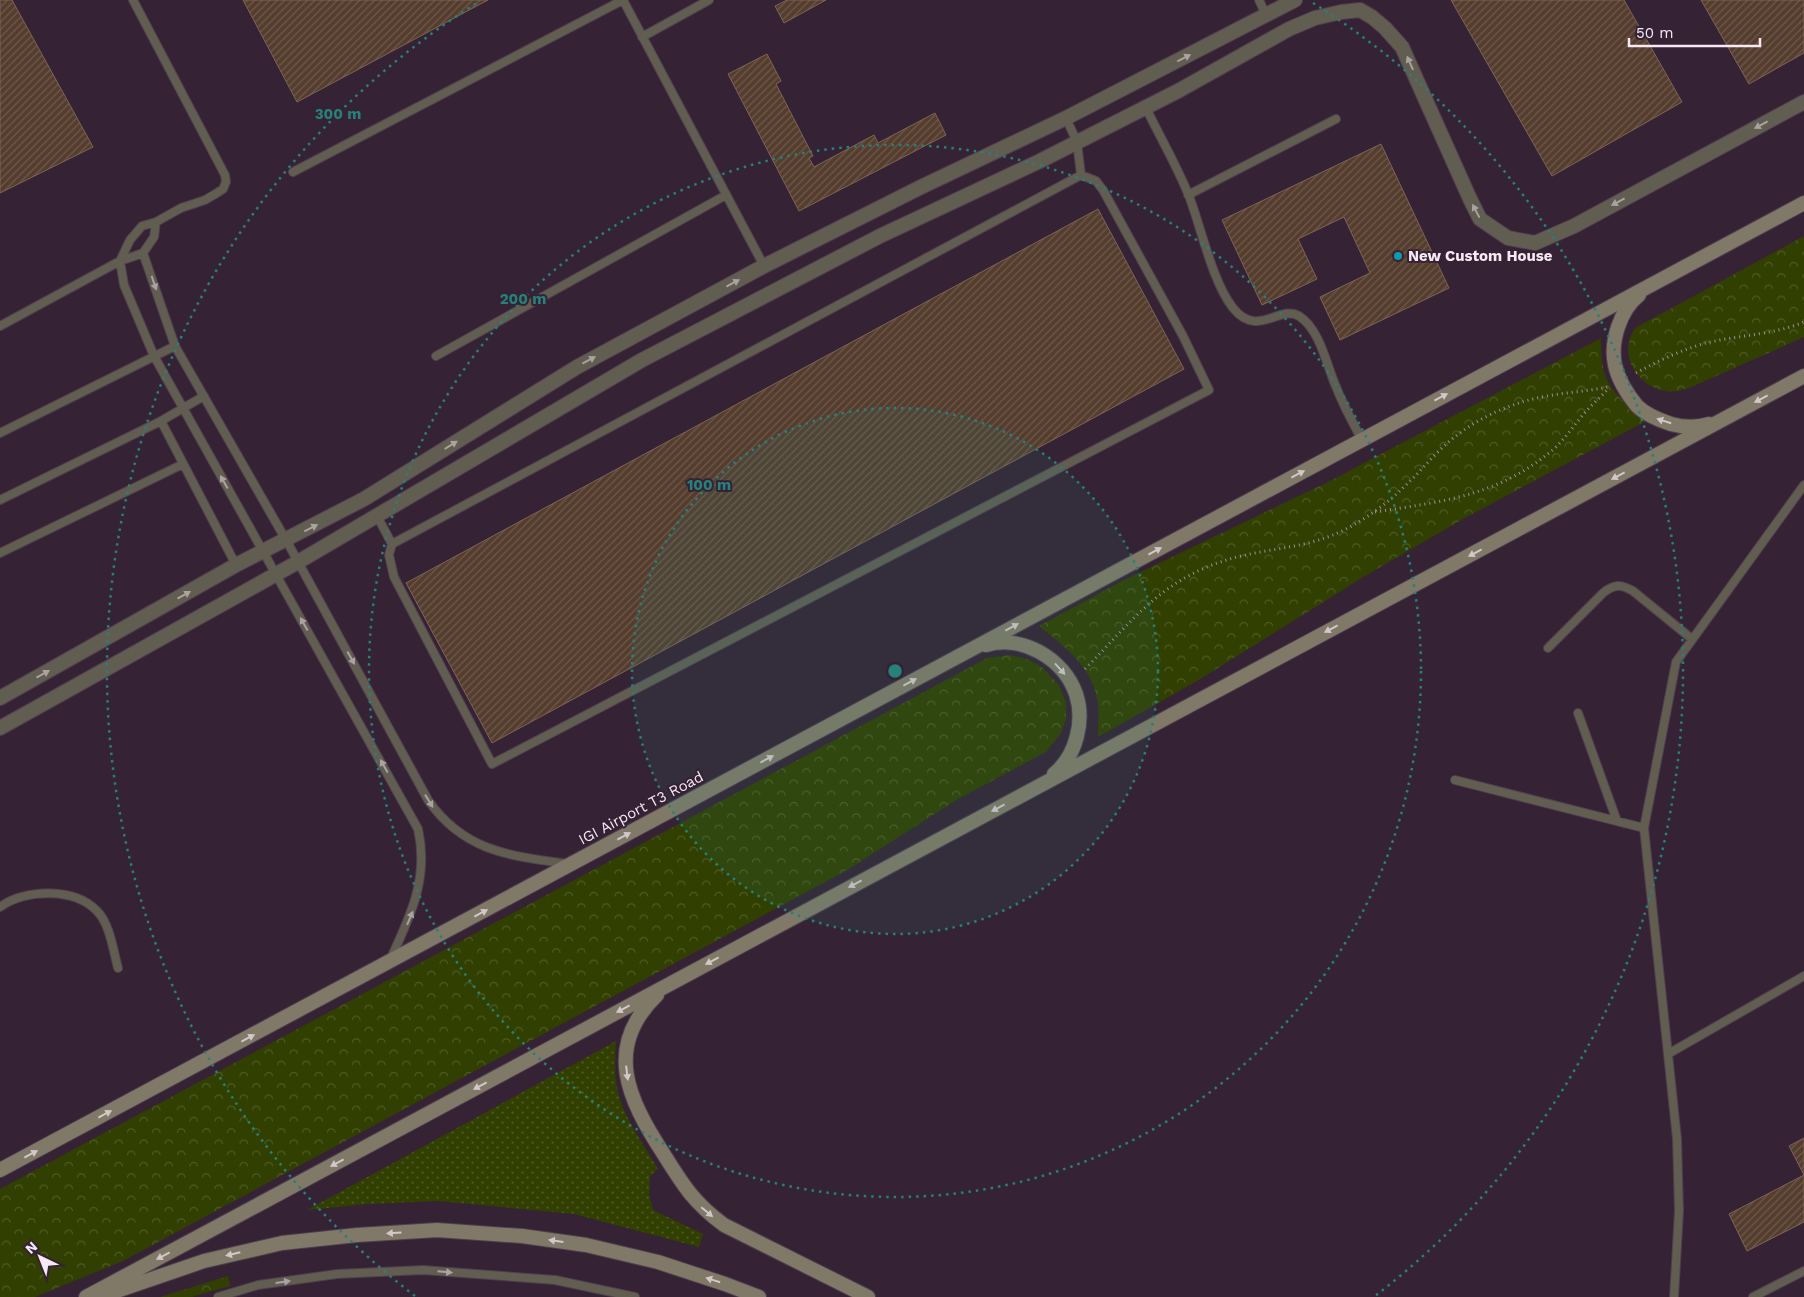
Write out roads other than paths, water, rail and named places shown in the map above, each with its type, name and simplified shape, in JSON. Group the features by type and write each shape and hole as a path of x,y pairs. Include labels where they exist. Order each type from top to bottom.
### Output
{"main road":[{"path":"969,650 1804,203"},
{"path":"1656,282 1636,297 1622,317 1614,340 1615,364 1621,381 1638,406 1658,420 1681,426 1705,425 1728,417"},
{"path":"86,1297 1804,376"},
{"path":"969,650 994,643 1020,644 1044,654 1057,665 1063,671 1076,694 1080,720 1075,745 1061,768 1041,784"},
{"name":"IGI Airport T3 Road","path":"0,1170 969,650"},
{"path":"666,986 636,1019 629,1036 626,1054 627,1076 633,1101 642,1122 688,1192 705,1211 724,1225 868,1297"},
{"path":"99,1297 204,1261 282,1242 437,1230 522,1236 586,1245 658,1262 759,1297"}],"street":[{"path":"0,698 236,565 364,499 577,367 764,266 1066,118 1295,0"},
{"path":"0,728 276,575 642,360 880,236 1146,108 1289,29 1315,18 1360,10 1379,22 1402,47 1480,219 1508,238 1535,243 1574,226 1804,102"}],"lane":[{"path":"133,0 225,175 226,182 224,189 205,200 181,208 156,222 142,226 130,240 120,261 124,285 154,356 418,829 421,842 421,858 417,896 412,914 390,962"},
{"path":"293,172 623,0 764,266"},
{"path":"642,37 709,0"},
{"path":"1259,0 1266,15"},
{"path":"1146,108 1188,195 1222,293 1234,310 1251,322 1267,320 1286,314 1296,315 1301,318 1320,344 1336,389 1362,440"},
{"path":"1066,118 1077,142 1081,175"},
{"path":"1188,195 1336,120"},
{"path":"377,516 392,544 389,555 394,577 492,764 1208,390 1183,336 1103,190 1096,181 1081,175 392,544"},
{"path":"436,356 726,195"},
{"path":"0,326 120,261 143,253 154,237 156,222"},
{"path":"143,253 175,346 286,540 428,800 440,816 467,838 484,847 502,854 571,864"},
{"path":"0,433 175,346"},
{"path":"0,500 161,421 204,396"},
{"path":"161,421 236,565"},
{"path":"0,553 184,464"},
{"path":"1674,1297 1679,1192 1677,1139 1644,828 1676,662 1804,485"},
{"path":"1548,648 1603,593 1617,585 1625,586 1633,591 1692,639"},
{"path":"1578,713 1617,821"},
{"path":"1455,780 1644,828"},
{"path":"0,907 16,898 47,894 68,896 84,901 98,911 108,929 118,968"},
{"path":"1668,1054 1804,976"},
{"path":"218,1297 258,1286 337,1274 423,1270 555,1280 635,1297"},
{"path":"1753,1297 1804,1271"}],"place":[{"name":"New Custom House","path":"1398,256"}]}
